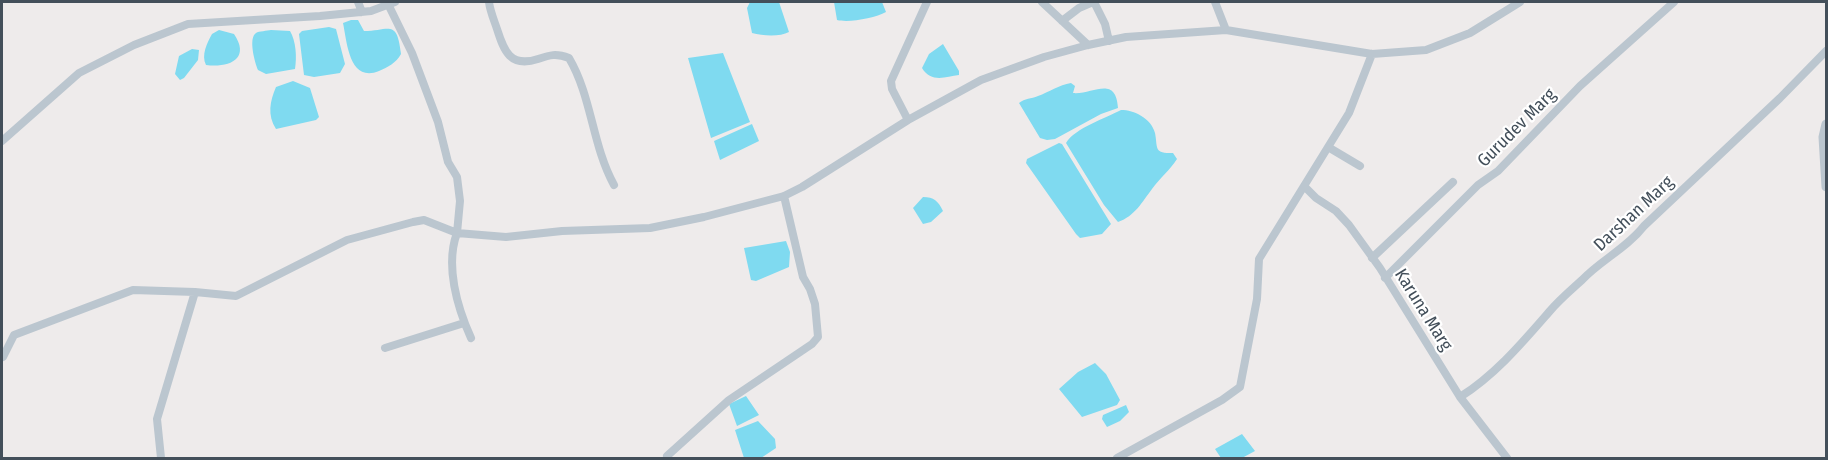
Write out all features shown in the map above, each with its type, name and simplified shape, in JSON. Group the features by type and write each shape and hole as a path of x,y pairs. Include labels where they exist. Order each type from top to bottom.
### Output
{"street":[{"path":"358,2 362,12"},
{"path":"489,2 503,50 511,58 518,61 537,60 545,55 559,54 569,58 579,81 601,156 614,185"},
{"path":"908,120 892,89 891,81 927,2"},
{"path":"1042,2 1088,45"},
{"path":"1062,21 1079,8 1093,2 1105,24 1108,41"},
{"path":"1216,2 1226,30"},
{"path":"2,356 14,335 133,290 236,296 347,240 413,222 424,220 457,233 506,237 562,231 650,228 704,217 784,196 801,188 908,120 992,75 1088,45 1126,37 1162,33 1226,30 1372,54 1426,51 1470,33 1520,2"},
{"name":"Gurudev Marg","path":"1385,278 1478,185 1498,171 1580,86 1674,2"},
{"path":"2,141 79,73 134,45 188,24 362,12 392,3 438,122 448,162 457,177 460,201 457,233 452,249 455,289 464,323 471,338"},
{"name":"Darshan Marg","path":"1460,397 1475,388 1498,368 1584,277 1635,237 1827,51"},
{"path":"1117,459 1222,400 1240,387 1257,298 1259,259 1349,113 1372,54"},
{"path":"1827,124 1823,137 1827,187"},
{"path":"1328,147 1360,166"},
{"path":"1372,258 1453,182"},
{"name":"Karuna Marg","path":"1305,187 1316,198 1336,211 1349,225 1460,397 1508,459"},
{"path":"667,456 748,385 812,344 818,337 815,304 803,278 784,196"},
{"path":"162,459 157,419 195,292"},
{"path":"385,348 464,323"}],"water":[{"path":"750,2 779,2 789,32 771,36 752,33 747,8"},
{"path":"834,2 882,2 886,12 862,19 837,20"},
{"path":"358,20 364,31 390,29 394,31 399,43 401,54 399,57 379,71 369,73 361,71 351,59 346,40 343,23"},
{"path":"329,27 336,29 345,64 340,73 314,77 304,75 299,34 302,31"},
{"path":"219,30 234,34 239,43 239,56 222,65 206,65 204,53 212,34"},
{"path":"290,31 296,49 295,69 266,74 258,70 253,51 254,36 257,32"},
{"path":"943,44 959,71 959,75 934,77 922,68 929,54"},
{"path":"192,49 199,50 198,60 180,80 175,74 179,56"},
{"path":"723,53 750,122 711,138 688,58"},
{"path":"293,81 310,88 319,117 316,120 276,129 270,113 274,92 276,87"},
{"path":"1071,83 1075,86 1073,93 1108,89 1113,92 1118,108 1101,114 1055,139 1040,138 1019,103"},
{"path":"1121,110 1131,111 1146,119 1153,128 1159,151 1173,153 1177,159 1138,208 1118,222 1104,205 1066,143 1083,128"},
{"path":"752,124 759,141 720,160 714,141"},
{"path":"1059,143 1062,144 1111,224 1102,234 1080,238 1026,163 1027,159"},
{"path":"923,197 935,200 943,211 931,222 923,224 913,208"},
{"path":"786,241 790,252 789,267 756,281 751,280 744,248"},
{"path":"1095,363 1106,374 1120,400 1117,405 1082,417 1059,389 1078,372"},
{"path":"746,396 759,415 737,426 729,404"},
{"path":"1126,405 1129,412 1120,421 1107,427 1102,419 1103,415"},
{"path":"758,421 775,439 776,448 761,458 744,458 735,430"},
{"path":"1242,434 1255,451 1242,458 1221,458 1215,449"}]}
